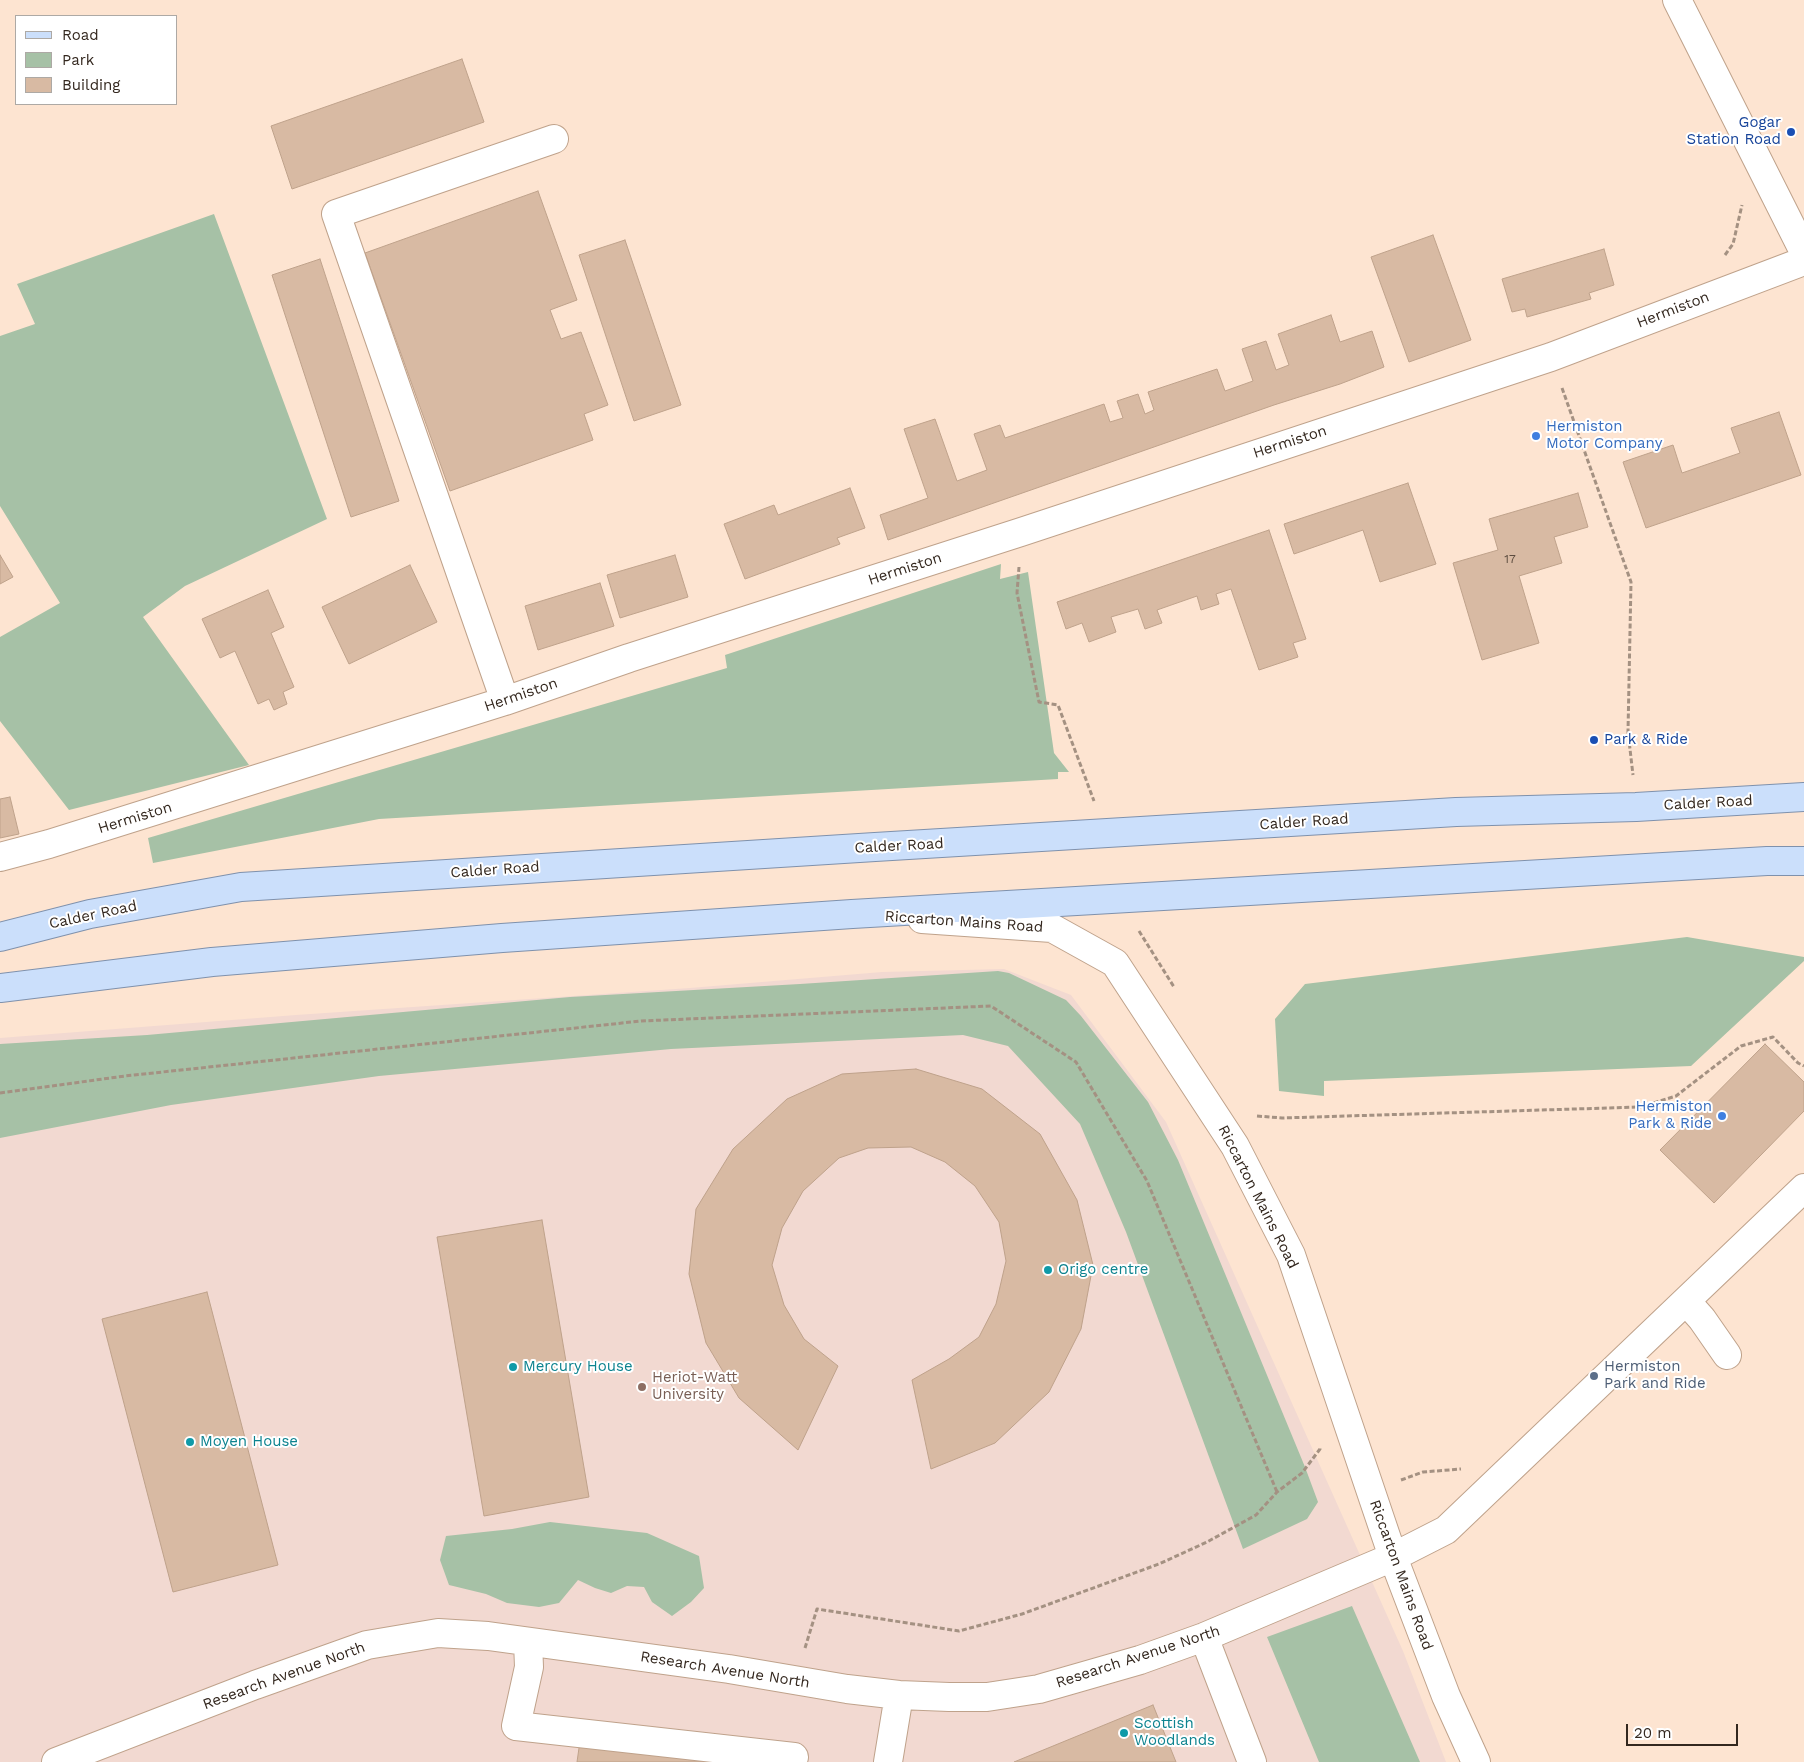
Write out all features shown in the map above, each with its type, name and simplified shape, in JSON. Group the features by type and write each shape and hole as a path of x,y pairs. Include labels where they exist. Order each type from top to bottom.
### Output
{"main road":[{"name":"Calder Road","path":"0,937 90,914 241,887 1456,812 1636,807 1804,797"},
{"path":"0,988 212,962 502,938 852,914 1757,861 1804,860"}],"street":[{"path":"1677,0 1804,252"},
{"path":"505,701 336,214 554,139"},
{"name":"Hermiston","path":"0,857 50,844 505,701 629,658 1021,532 1551,357 1804,261"},
{"name":"Riccarton Mains Road","path":"852,914 1052,928 1115,963 1235,1146 1291,1255 1393,1557 1446,1696 1476,1762"},
{"name":"Research Avenue North","path":"56,1762 255,1685 367,1645 438,1633 488,1636 729,1669 795,1681 898,1695 987,1698 1039,1689 1140,1660 1204,1638 1393,1557 1446,1530 1804,1188"},
{"path":"1686,1301 1702,1319 1726,1355"},
{"path":"1204,1638 1252,1762"},
{"path":"528,1642 529,1668 516,1726 794,1757"},
{"path":"888,1762 898,1695"}],"path":[{"path":"1722,259 1733,244 1742,204 1772,187"},
{"path":"1551,357 1632,582 1628,732 1636,807"},
{"path":"0,1093 125,1076 641,1021 991,1006 1076,1062 1147,1180 1277,1492"},
{"path":"1257,1116 1282,1118 1640,1107 1676,1096 1741,1046 1772,1037 1798,1063 1804,1066"},
{"path":"1317,1440 1324,1458"},
{"path":"795,1681 818,1609 958,1631 1022,1614 1159,1564 1207,1542 1256,1515 1277,1492 1302,1473 1320,1449"},
{"path":"1370,1491 1423,1472 1515,1464"}],"shaded area":[{"name":"Heriot-Watt University","path":"1004,969 1071,995 1166,1122 1403,1651 1446,1762 0,1762 0,1038 296,1015 690,988 882,972"}],"green space":[{"path":"214,214 327,519 185,586 143,617 249,765 69,810 0,721 0,637 60,603 0,506 0,336 35,324 17,284"},
{"path":"1001,564 1000,579 1028,572 1054,753 1069,772 1058,772 1058,779 379,819 153,863 148,838 727,668 725,655"},
{"path":"1687,937 1804,957 1804,961 1691,1066 1324,1081 1324,1096 1279,1091 1275,1019 1305,984"},
{"path":"998,971 1009,973 1066,1000 1081,1016 1148,1102 1178,1160 1305,1467 1318,1502 1307,1519 1243,1549 1126,1232 1080,1124 1008,1046 963,1035 671,1049 379,1076 171,1105 0,1138 0,1044 147,1035 570,997"},
{"path":"550,1522 647,1533 699,1556 704,1588 691,1602 672,1616 652,1602 644,1587 627,1586 611,1593 578,1580 559,1603 539,1607 507,1603 486,1594 449,1585 440,1560 446,1536 512,1529"},
{"path":"1352,1606 1420,1762 1319,1762 1267,1637"}],"building":[{"path":"462,59 484,122 292,189 271,126"},
{"path":"538,191 577,300 550,310 561,339 581,332 608,405 584,414 593,440 450,491 365,253"},
{"path":"1433,235 1471,340 1409,362 1371,257"},
{"path":"625,240 681,405 634,421 579,255"},
{"path":"1604,249 1614,285 1589,293 1591,299 1527,317 1525,309 1512,312 1502,279"},
{"path":"320,259 399,501 351,517 272,275"},
{"path":"1331,315 1340,342 1372,331 1384,367 1340,384 1274,405 888,540 880,515 928,498 904,429 935,419 957,481 987,470 974,434 1000,425 1005,438 1104,404 1110,422 1123,418 1117,401 1138,394 1145,414 1154,410 1148,392 1217,369 1225,391 1253,381 1242,349 1266,341 1276,370 1289,365 1278,334"},
{"path":"1779,412 1801,475 1646,528 1623,462 1673,445 1682,473 1740,453 1731,428"},
{"path":"1408,483 1436,564 1380,582 1363,530 1294,554 1284,524"},
{"path":"850,488 865,528 837,538 840,544 745,579 724,524 774,505 778,515"},
{"path":"1578,493 1588,527 1554,537 1562,563 1519,576 1539,643 1482,660 1453,563 1498,550 1489,519"},
{"path":"1269,530 1306,639 1293,643 1298,657 1259,670 1231,589 1216,594 1219,604 1201,610 1197,596 1157,610 1162,623 1145,629 1138,609 1111,617 1116,632 1089,642 1082,623 1066,629 1057,602"},
{"path":"0,555 13,577 0,584"},
{"path":"675,555 688,597 620,618 607,575"},
{"path":"410,565 437,622 349,664 322,607"},
{"path":"600,583 614,626 538,650 525,606"},
{"path":"268,590 284,627 271,633 294,687 283,692 287,704 274,710 269,699 258,704 235,651 220,658 202,619"},
{"path":"10,797 19,834 0,838 0,799"},
{"path":"1765,1044 1804,1082 1804,1111 1714,1203 1660,1150"},
{"name":"Origo centre","path":"916,1069 982,1089 1040,1134 1077,1200 1093,1265 1081,1329 1049,1392 995,1443 931,1469 912,1380 949,1359 979,1337 996,1304 1006,1261 999,1222 975,1186 945,1162 911,1147 868,1148 839,1158 803,1191 782,1228 772,1265 784,1305 804,1339 838,1366 798,1450 739,1398 706,1343 689,1274 696,1209 733,1149 787,1099 842,1074"},
{"name":"Mercury House","path":"542,1220 589,1497 484,1516 437,1237"},
{"name":"Moyen House","path":"207,1292 278,1565 173,1592 102,1319"},
{"name":"Scottish Woodlands","path":"1153,1705 1176,1762 1014,1762"},
{"path":"580,1741 726,1762 577,1762"}],"place":[{"name":"Gogar Station Road","path":"1791,132"},
{"name":"Hermiston Motor Company","path":"1536,436"},
{"name":"Park & Ride","path":"1594,740"},
{"name":"Hermiston Park & Ride","path":"1722,1116"},
{"name":"Origo centre","path":"1048,1270"},
{"name":"Mercury House","path":"513,1367"},
{"name":"Hermiston Park and Ride","path":"1594,1376"},
{"name":"Heriot-Watt University","path":"642,1387"},
{"name":"Moyen House","path":"190,1442"},
{"name":"Scottish Woodlands","path":"1124,1733"}]}
